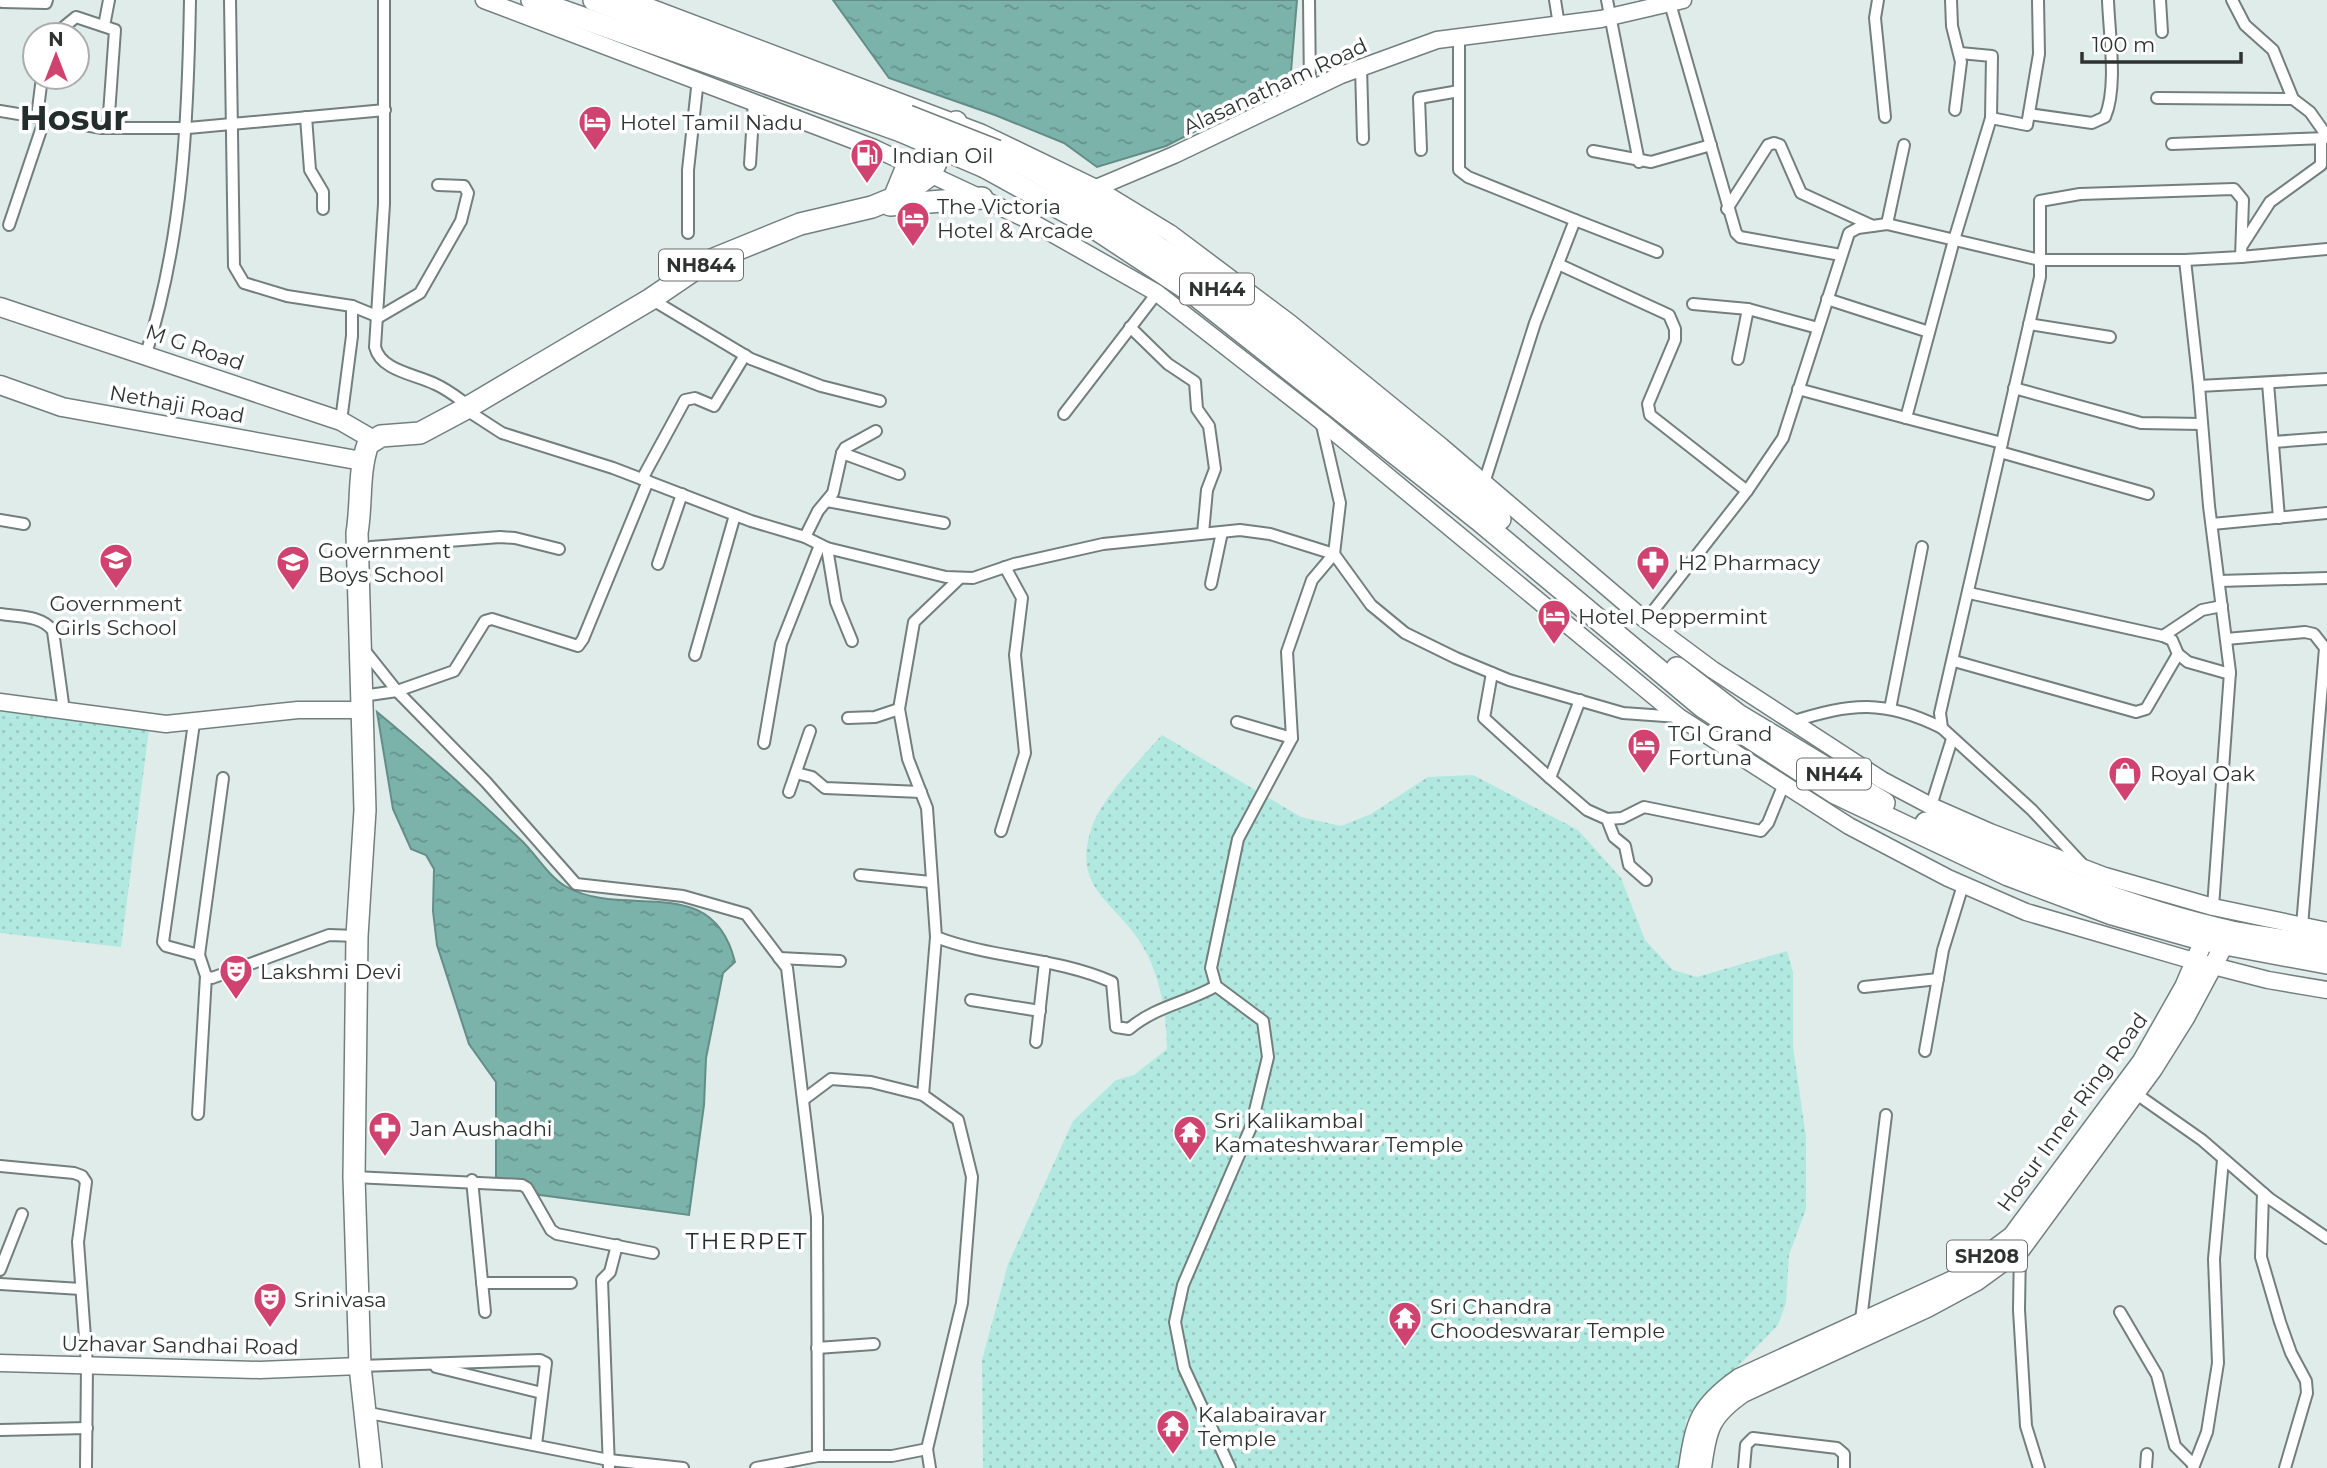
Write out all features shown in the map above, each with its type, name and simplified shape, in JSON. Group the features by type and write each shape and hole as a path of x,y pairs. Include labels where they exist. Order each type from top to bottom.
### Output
{"highway":[{"name":"NH44","path":"532,0 905,124"},
{"name":"NH44","path":"594,0 1078,196 1226,295 1677,668 1738,715 1864,792 1913,817 2080,885 2212,927 2327,947"},
{"path":"930,175 956,122"},
{"name":"NH44","path":"991,159 1192,293 1468,512 1703,707 1835,793 2008,875 2112,914 2214,943 2327,963"},
{"path":"894,198 908,164"},
{"name":"NH844","path":"367,435 420,433 651,299 704,263 800,224 872,207 894,198 930,175"},
{"path":"872,207 982,198"},
{"path":"367,435 355,460 349,509 364,540 358,642 365,810 357,936 354,1177 360,1366 371,1468"}],"main road":[{"name":"M G Road","path":"0,307 341,421 367,435"},
{"name":"Nethaji Road","path":"0,385 62,407 355,460"},
{"name":"Hosur Inner Ring Road","path":"1688,1468 1697,1420 1722,1390 1739,1378 1953,1280 2017,1242 2142,1061 2171,1012 2194,961 2214,943"},
{"name":"Hosur Inner Ring Road","path":"1702,1468 1706,1435 1712,1420 1723,1407 1743,1393 1927,1308 1977,1281 2017,1242 2135,1093 2185,1018 2213,966 2214,943"}],"street":[{"path":"2,2 46,3 47,0"},
{"path":"104,26 109,0"},
{"path":"146,354 165,295 187,128 190,0 181,0"},
{"path":"230,0 234,124 234,266 244,283 287,296 352,306 379,317"},
{"path":"384,0 385,110 379,317 375,347 377,356 386,364 438,385 502,433 645,480 735,515 805,537 823,547 960,578 973,578 1005,567 1103,544 1240,530 1270,534 1334,554 1371,605 1405,633 1492,673 1623,713 1679,716"},
{"path":"484,0 698,79 908,164 1041,227 1157,293 1321,421 1679,716 1849,826 1963,885 2026,912 2213,966 2327,990"},
{"path":"631,0 650,4 956,122 1096,188 1170,233 1290,323 1484,482 1646,620 1713,670 1882,780 1931,806 2086,869 2213,907 2327,931"},
{"path":"1309,0 1310,89"},
{"path":"1555,0 1559,24"},
{"path":"1607,0 1639,162"},
{"path":"1878,0 1875,18 1885,117"},
{"path":"1951,0 1952,26 1960,53 1955,110"},
{"path":"1991,118 2027,125 2039,54 2038,0"},
{"path":"2029,114 2092,123 2105,117 2109,107 2111,64 2108,0"},
{"path":"2160,0 2162,32"},
{"path":"2232,0 2245,25 2273,50 2293,99 2310,112 2325,137 2321,165 2270,202 2241,251"},
{"path":"1674,1 1727,209 1740,237 1841,255"},
{"name":"Alasanatham Road","path":"1096,188 1174,155 1310,89 1361,67 1437,40 1609,17 1674,1"},
{"path":"71,21 76,17 88,21"},
{"path":"91,22 115,30 108,128"},
{"path":"1459,37 1459,170 1463,174 1657,252"},
{"path":"1906,418 1954,240 1991,118 1992,56 1960,53"},
{"path":"1361,67 1363,139"},
{"path":"688,233 688,170 698,79"},
{"path":"9,225 41,118 42,91"},
{"path":"1421,150 1419,98 1459,91"},
{"path":"2157,98 2293,99"},
{"path":"750,164 754,101"},
{"path":"0,111 108,128 187,128 385,110"},
{"path":"306,117 310,170 323,192 323,209"},
{"path":"2172,144 2325,137"},
{"path":"1727,209 1768,145 1774,143 1780,145 1796,186 1804,196 1874,226"},
{"path":"1593,151 1639,162 1664,160 1711,145"},
{"path":"1888,224 1904,145"},
{"path":"379,317 420,293 461,221 467,188 438,185"},
{"path":"1942,728 1940,713 2040,277 2040,201 2080,194 2234,189 2243,200 2241,251"},
{"path":"1484,482 1535,323 1575,220"},
{"path":"1646,620 1747,491 1783,438 1841,255 1849,233 1858,228 1888,224 2040,260 2185,260 2241,251 2327,249"},
{"path":"2185,260 2230,674 2213,907"},
{"path":"1558,264 1669,315 1675,329 1675,340 1648,404 1650,415 1747,491"},
{"path":"1064,414 1157,293"},
{"path":"651,299 744,355 821,386 880,401"},
{"path":"1827,299 1929,332"},
{"path":"1693,304 1748,309 1818,328"},
{"path":"341,421 352,336 352,306"},
{"path":"1738,359 1748,309"},
{"path":"2029,324 2110,337"},
{"path":"1130,327 1168,365 1195,382 1197,409 1209,426 1215,469 1207,490 1203,533"},
{"path":"0,702 166,724 194,723 362,703 397,691 454,671 485,621 492,619 578,646 645,480 685,400 695,397 714,406 744,355"},
{"path":"2199,386 2327,379"},
{"path":"2268,383 2278,518"},
{"path":"2014,388 2141,423 2202,424"},
{"path":"1798,389 1906,418 2148,494"},
{"path":"1230,1468 1184,1368 1175,1322 1183,1285 1251,1127 1268,1057 1262,1021 1216,986 1211,968 1238,839 1292,738 1287,652 1311,580 1334,554 1340,503 1321,421"},
{"path":"805,537 834,493 845,448 876,431"},
{"path":"2273,442 2327,439"},
{"path":"842,453 899,474"},
{"path":"658,564 682,495"},
{"path":"827,501 944,523"},
{"path":"2212,524 2327,513"},
{"path":"695,655 735,515"},
{"path":"0,520 24,524"},
{"path":"1212,584 1222,532"},
{"path":"364,540 516,537 559,549"},
{"path":"823,547 836,602 852,641"},
{"path":"764,743 781,645 823,547"},
{"path":"1890,709 1922,547"},
{"path":"1001,831 1025,752 1015,655 1023,598 1005,567"},
{"path":"923,1094 936,937 927,808 908,759 899,709 914,622 960,578"},
{"path":"2219,581 2327,578"},
{"path":"1969,593 2163,636 2172,640 2178,654 2188,662 2230,674"},
{"path":"2163,636 2202,610 2222,606"},
{"path":"0,614 35,619 48,624 53,631 64,711"},
{"path":"2226,639 2305,632 2314,634 2325,648 2302,926"},
{"path":"358,642 397,691 486,782 576,884 683,896 746,915 787,968 817,1217 818,1456"},
{"path":"1954,661 2136,712 2147,709 2178,654"},
{"path":"1492,673 1484,718 1587,810 1607,819 1622,817 1644,807 1761,831 1769,823 1784,784"},
{"path":"1550,778 1580,700"},
{"path":"1791,722 1835,708 1890,709 1942,728 2032,810 2086,869"},
{"path":"848,718 875,717 899,709"},
{"path":"1237,722 1292,738"},
{"path":"194,723 163,942 170,949 199,955"},
{"path":"789,792 810,731"},
{"path":"1931,806 1952,739"},
{"path":"796,773 812,777 825,788 920,792"},
{"path":"198,1114 206,976 200,967 199,955 223,778"},
{"path":"1607,819 1614,837 1625,846 1629,865 1646,880"},
{"path":"860,875 931,882"},
{"path":"1924,1051 1938,979 1963,885"},
{"path":"206,976 212,978 329,935 357,936"},
{"path":"936,937 955,944 1068,966 1112,982 1116,1027 1129,1029 1147,1014 1200,996 1216,986"},
{"path":"779,958 839,961"},
{"path":"1037,1042 1045,962"},
{"path":"1864,987 1938,979"},
{"path":"971,1000 1040,1011"},
{"path":"803,1100 831,1079 871,1082 923,1094 958,1120 972,1177 962,1303 927,1449 930,1468"},
{"path":"2135,1093 2202,1140 2263,1193 2327,1238"},
{"path":"1861,1320 1886,1115"},
{"path":"2120,1312 2157,1376 2175,1446 2193,1466 2203,1448 2207,1432 2218,1363 2214,1259 2223,1160"},
{"path":"0,1166 74,1173 86,1182 78,1242 87,1364 86,1468"},
{"path":"354,1177 472,1180 522,1185 527,1188 551,1230 653,1253"},
{"path":"472,1180 485,1312"},
{"path":"2263,1193 2261,1257 2291,1353 2306,1381 2307,1393 2285,1468"},
{"path":"0,1270 22,1214"},
{"path":"2017,1242 2026,1426 2039,1468"},
{"path":"609,1464 608,1378 602,1349 602,1280 610,1272 617,1245"},
{"path":"482,1283 571,1283"},
{"path":"0,1284 81,1289"},
{"path":"817,1348 874,1345"},
{"path":"360,1366 540,1360 545,1363 546,1368 536,1445"},
{"name":"Uzhavar Sandhai Road","path":"0,1363 260,1370 360,1366"},
{"path":"424,1363 542,1393"},
{"path":"364,1412 536,1445 609,1464 683,1468"},
{"path":"0,1430 87,1428"},
{"path":"1744,1468 1747,1442 1753,1438 1837,1448 1844,1454 1844,1468"},
{"path":"756,1468 818,1456 892,1456 927,1449"},
{"path":"2146,1468 2147,1454"}],"shaded area":[{"path":"0,708 149,729 121,947 0,933"},
{"path":"1162,735 1301,817 1341,826 1371,814 1428,777 1473,775 1578,830 1621,878 1645,940 1673,970 1697,977 1787,951 1793,972 1793,1047 1806,1137 1806,1209 1789,1255 1786,1303 1778,1325 1686,1420 1681,1468 983,1468 982,1360 1008,1264 1073,1121 1116,1080 1134,1075 1167,1049 1161,995 1154,970 1142,945 1098,892 1087,864 1087,846 1098,814 1124,778"}],"water":[{"path":"833,0 1297,0 1290,83 1166,146 1097,167 1064,143 995,115 889,78"},
{"path":"377,712 526,845 565,886 589,896 687,906 707,916 724,933 735,962 723,973 706,1058 704,1105 689,1215 540,1195 496,1177 496,1082 469,1044 437,945 433,911 434,869 426,855 411,849 393,809"}],"place":[{"name":"Hotel Tamil Nadu","path":"595,152"},
{"name":"Indian Oil","path":"867,185"},
{"name":"The Victoria Hotel & Arcade","path":"913,248"},
{"name":"Government Girls School","path":"116,590"},
{"name":"Government Boys School","path":"293,592"},
{"name":"H2 Pharmacy","path":"1653,592"},
{"name":"Hotel Peppermint","path":"1554,646"},
{"name":"TGI Grand Fortuna","path":"1644,775"},
{"name":"Royal Oak","path":"2125,803"},
{"name":"Lakshmi Devi","path":"236,1001"},
{"name":"Jan Aushadhi","path":"385,1158"},
{"name":"Sri Kalikambal Kamateshwarar Temple","path":"1190,1162"},
{"name":"Srinivasa","path":"270,1329"},
{"name":"Sri Chandra Choodeswarar Temple","path":"1405,1348"},
{"name":"Kalabairavar Temple","path":"1173,1456"}],"district":[{"name":"Hosur","path":"74,117"},
{"name":"THERPET","path":"747,1241"}]}
